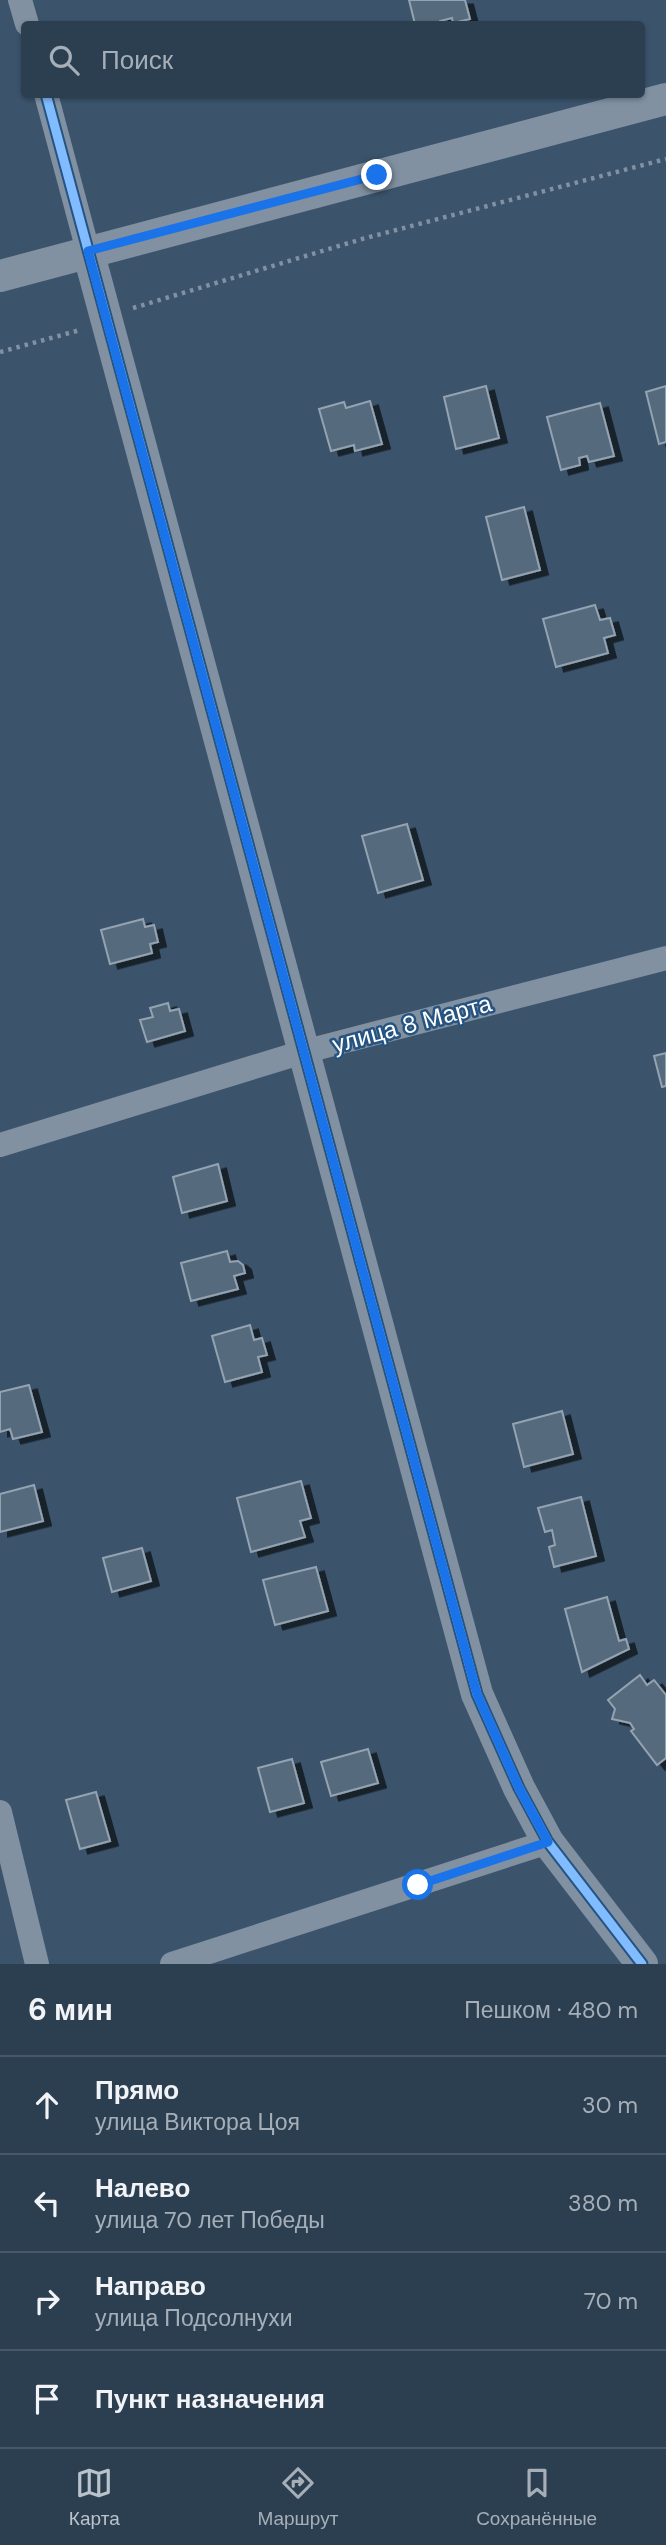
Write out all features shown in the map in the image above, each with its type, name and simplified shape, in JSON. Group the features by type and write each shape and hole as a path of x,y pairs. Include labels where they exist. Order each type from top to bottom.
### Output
{"street":[{"path":"20,0 26,21"},
{"path":"47,98 105,324 477,1694 519,1788 548,1842 642,1964"},
{"path":"0,276 666,99"},
{"name":"улица 8 Марта","path":"0,1145 303,1052 666,958"},
{"path":"0,1812 37,1964"},
{"path":"179,1963 548,1842"}],"path":[{"path":"0,352 105,324 138,305 362,239 666,159"}],"building":[{"path":"409,0 465,0 470,19 462,21 453,21 452,18 414,21"},
{"path":"486,386 499,438 456,449 444,397"},
{"path":"666,386 666,442 659,444 646,392"},
{"path":"370,401 382,444 355,451 354,445 331,451 319,409 344,402 346,408"},
{"path":"600,403 614,456 589,462 587,456 579,458 580,465 561,470 547,417"},
{"path":"524,507 540,570 502,580 486,517"},
{"path":"595,605 600,620 610,618 615,635 604,638 608,653 556,667 543,619"},
{"path":"407,824 423,880 378,893 362,836"},
{"path":"143,919 145,927 154,925 158,942 150,944 152,953 110,964 101,930"},
{"path":"168,1003 170,1011 179,1009 185,1031 147,1042 140,1020 153,1017 150,1008"},
{"path":"666,1053 666,1086 662,1087 654,1056"},
{"path":"218,1164 227,1201 182,1213 173,1177"},
{"path":"227,1251 230,1262 238,1261 243,1265 245,1273 234,1276 238,1289 191,1301 181,1263"},
{"path":"250,1325 254,1340 262,1338 267,1355 258,1357 262,1372 225,1382 212,1336"},
{"path":"29,1385 42,1432 13,1439 10,1429 0,1432 0,1392"},
{"path":"562,1411 573,1454 524,1467 513,1424"},
{"path":"301,1481 311,1518 300,1521 305,1537 251,1552 237,1498"},
{"path":"34,1485 43,1521 0,1532 0,1494"},
{"path":"581,1497 596,1556 554,1567 549,1547 555,1545 552,1530 545,1532 538,1508"},
{"path":"142,1548 151,1581 112,1592 103,1558"},
{"path":"316,1567 328,1611 275,1625 263,1580"},
{"path":"607,1597 619,1641 626,1639 629,1649 582,1672 565,1609"},
{"path":"640,1675 647,1685 654,1680 666,1695 666,1758 657,1765 631,1731 634,1729 630,1723 612,1719 615,1709 608,1700"},
{"path":"368,1749 378,1783 331,1796 321,1762"},
{"path":"292,1759 304,1803 270,1812 258,1768"},
{"path":"96,1792 110,1841 80,1849 66,1800"}],"cycle path":[{"path":"47,98 477,1694 519,1788 548,1842 642,1964"}],"route":[{"path":"377,175 88,251 105,324 477,1694 519,1788 548,1842 418,1885"}]}
